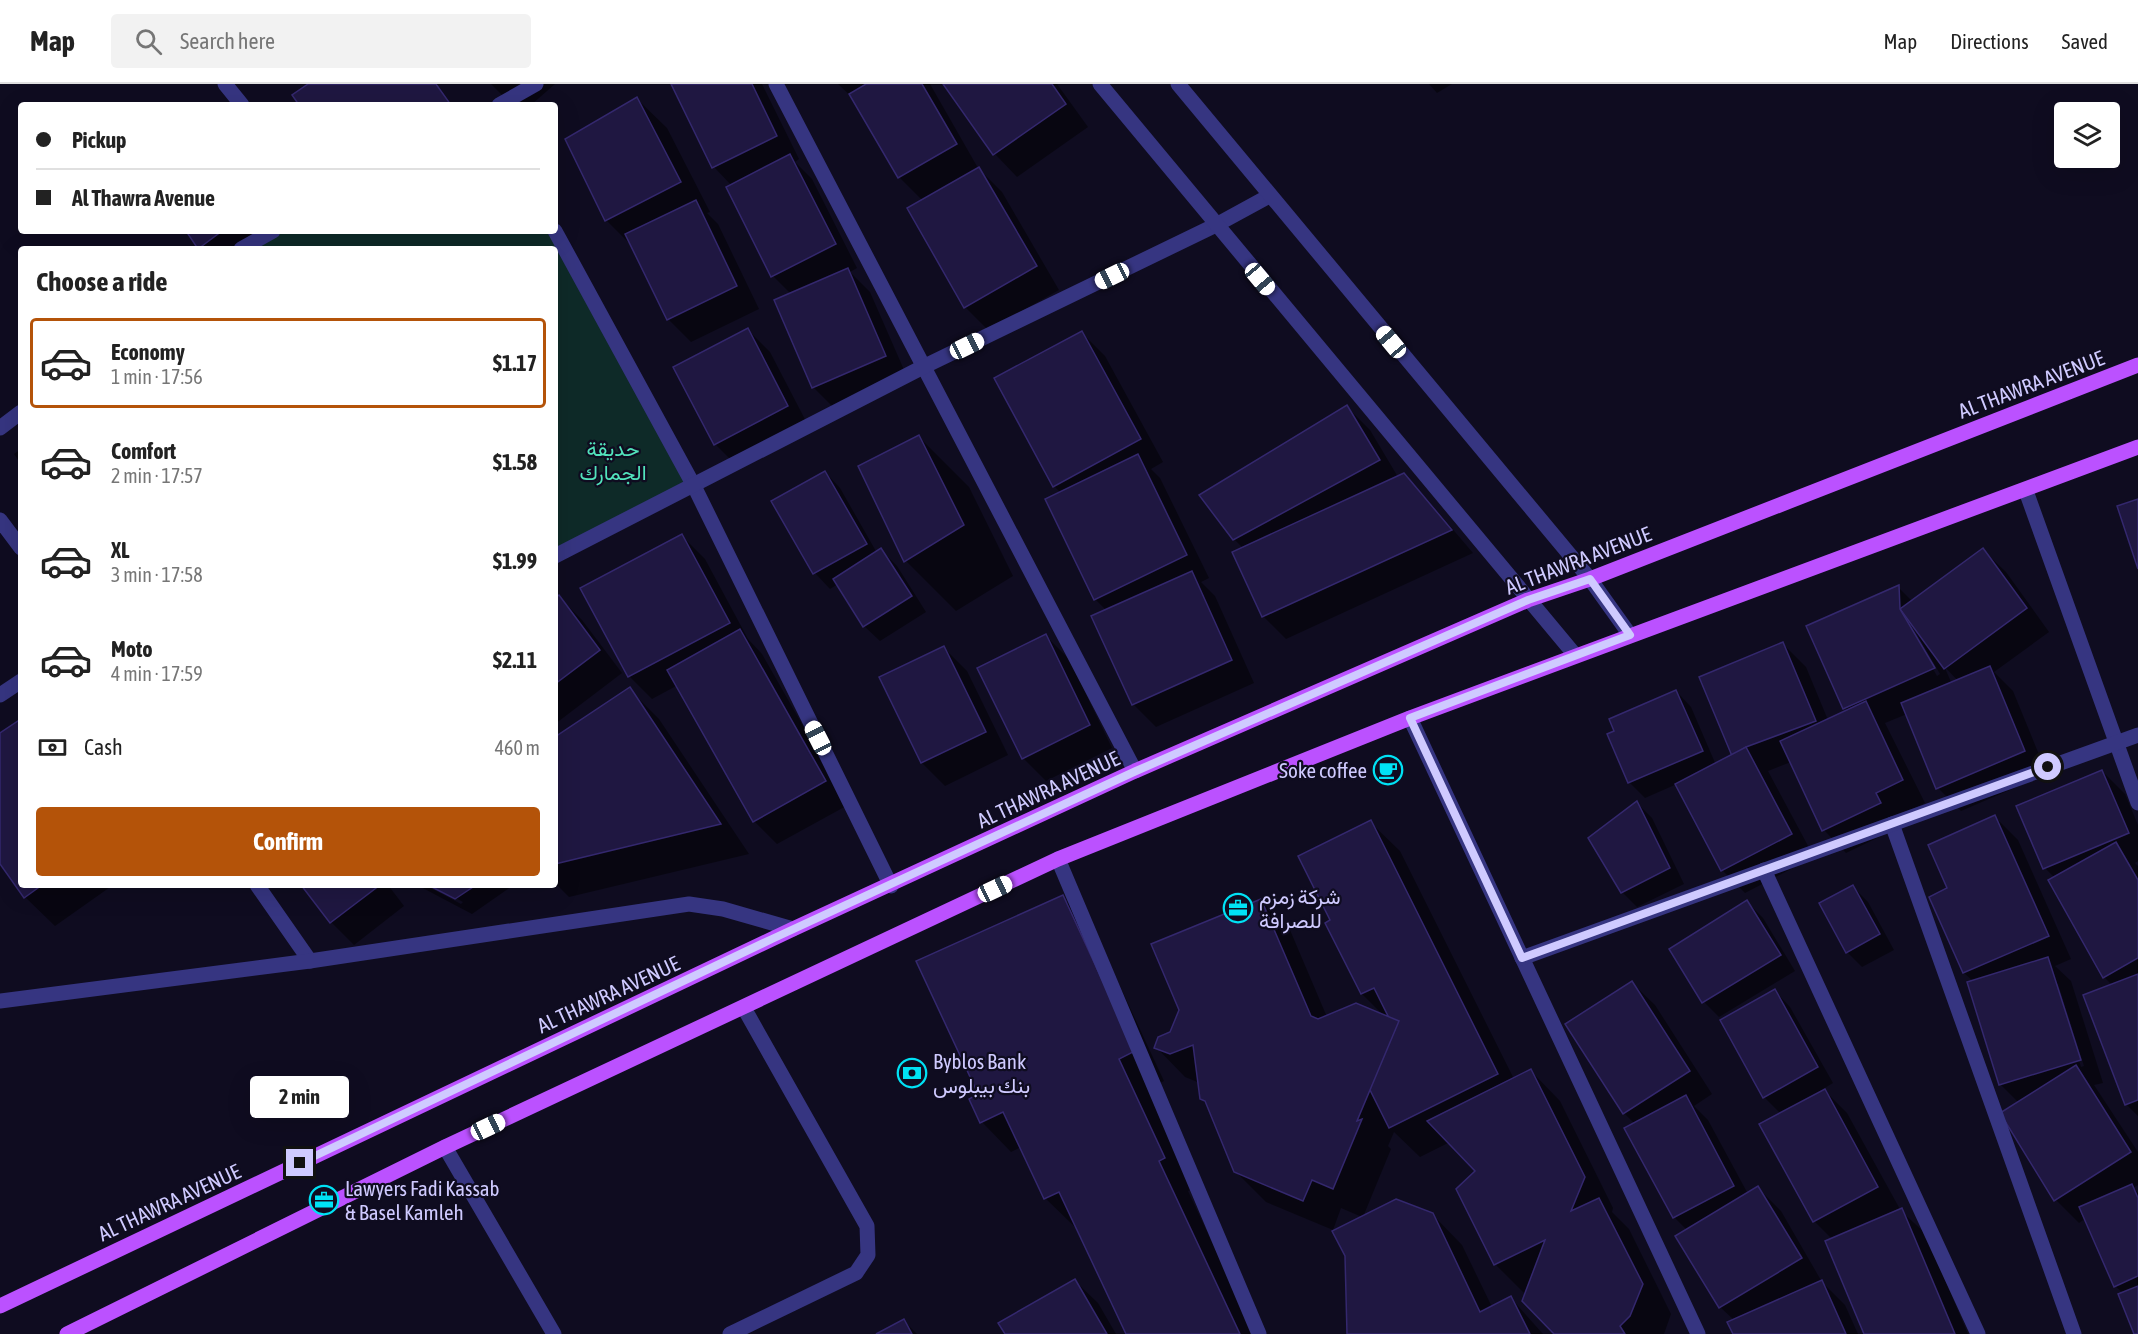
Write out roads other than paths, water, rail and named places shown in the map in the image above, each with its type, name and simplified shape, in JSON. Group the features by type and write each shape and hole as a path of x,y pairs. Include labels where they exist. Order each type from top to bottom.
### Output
{"main road":[{"name":"AL THAWRA AVENUE","path":"0,1306 793,929 891,886 1136,771 1528,600 1590,579 2138,365"},
{"path":"67,1334 446,1147 1058,859 1410,718 1575,655 2138,447"}],"street":[{"path":"225,84 240,102"},
{"path":"504,102 536,84"},
{"path":"776,84 1136,771"},
{"path":"1100,84 1575,655"},
{"path":"1178,84 1590,579 1630,635"},
{"path":"558,554 925,366 1216,225 1269,196"},
{"path":"246,246 268,234"},
{"path":"557,234 694,486 891,886"},
{"path":"0,428 18,414"},
{"path":"2026,490 2138,803"},
{"path":"0,520 18,544"},
{"path":"0,695 18,683"},
{"path":"1410,718 1698,1334"},
{"path":"1522,958 2138,735"},
{"path":"1892,824 2074,1334"},
{"path":"1058,859 1259,1334"},
{"path":"1764,870 1978,1334"},
{"path":"259,888 310,961"},
{"path":"0,1001 310,961 689,904 723,909 793,929"},
{"path":"730,1334 856,1273 868,1254 867,1226 744,1008"},
{"path":"446,1147 554,1334"}],"place":[{"name":"Soke coffee","path":"1388,770"},
{"name":"شركة زمزم للصرافة","path":"1238,908"},
{"name":"Byblos Bank بنك بيبلوس","path":"912,1073"},
{"name":"Lawyers Fadi Kassab & Basel Kamleh","path":"324,1200"}],"park label":[{"name":"حديقة الجمارك","path":"613,460"}]}
